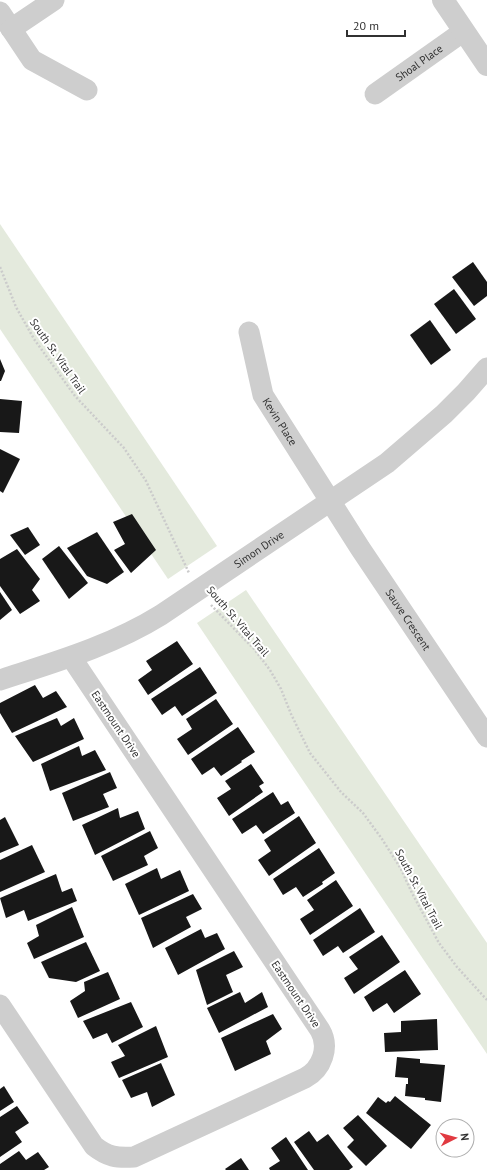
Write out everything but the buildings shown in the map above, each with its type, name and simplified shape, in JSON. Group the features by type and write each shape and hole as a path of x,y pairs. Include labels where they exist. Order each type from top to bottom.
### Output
{"street":[{"path":"54,0 6,20 32,60 87,90"},
{"path":"443,0 487,65"},
{"name":"Shoal Place","path":"375,94 464,31"},
{"name":"Kevin Place","path":"249,332 263,395 330,502"},
{"name":"Simon Drive","path":"0,680 71,657 111,641 149,623 387,463 456,403 487,368"},
{"name":"Sauve Crescent","path":"330,502 487,737"},
{"name":"Eastmount Drive","path":"0,1006 94,1146 102,1153 112,1157 128,1157 140,1154 305,1078 311,1075 319,1066 324,1052 324,1040 320,1030 71,657"}],"path":[{"name":"South St. Vital Trail","path":"0,267 16,307 34,340 75,396 124,448 146,481 190,574 214,609 254,649 270,670 281,689 291,714 310,753 342,792 363,813 402,869 412,893 439,942 457,967 487,1000"}],"shaded area":[{"path":"0,224 217,546 168,579 0,329"},
{"path":"246,590 487,943 487,1054 197,623"}]}
